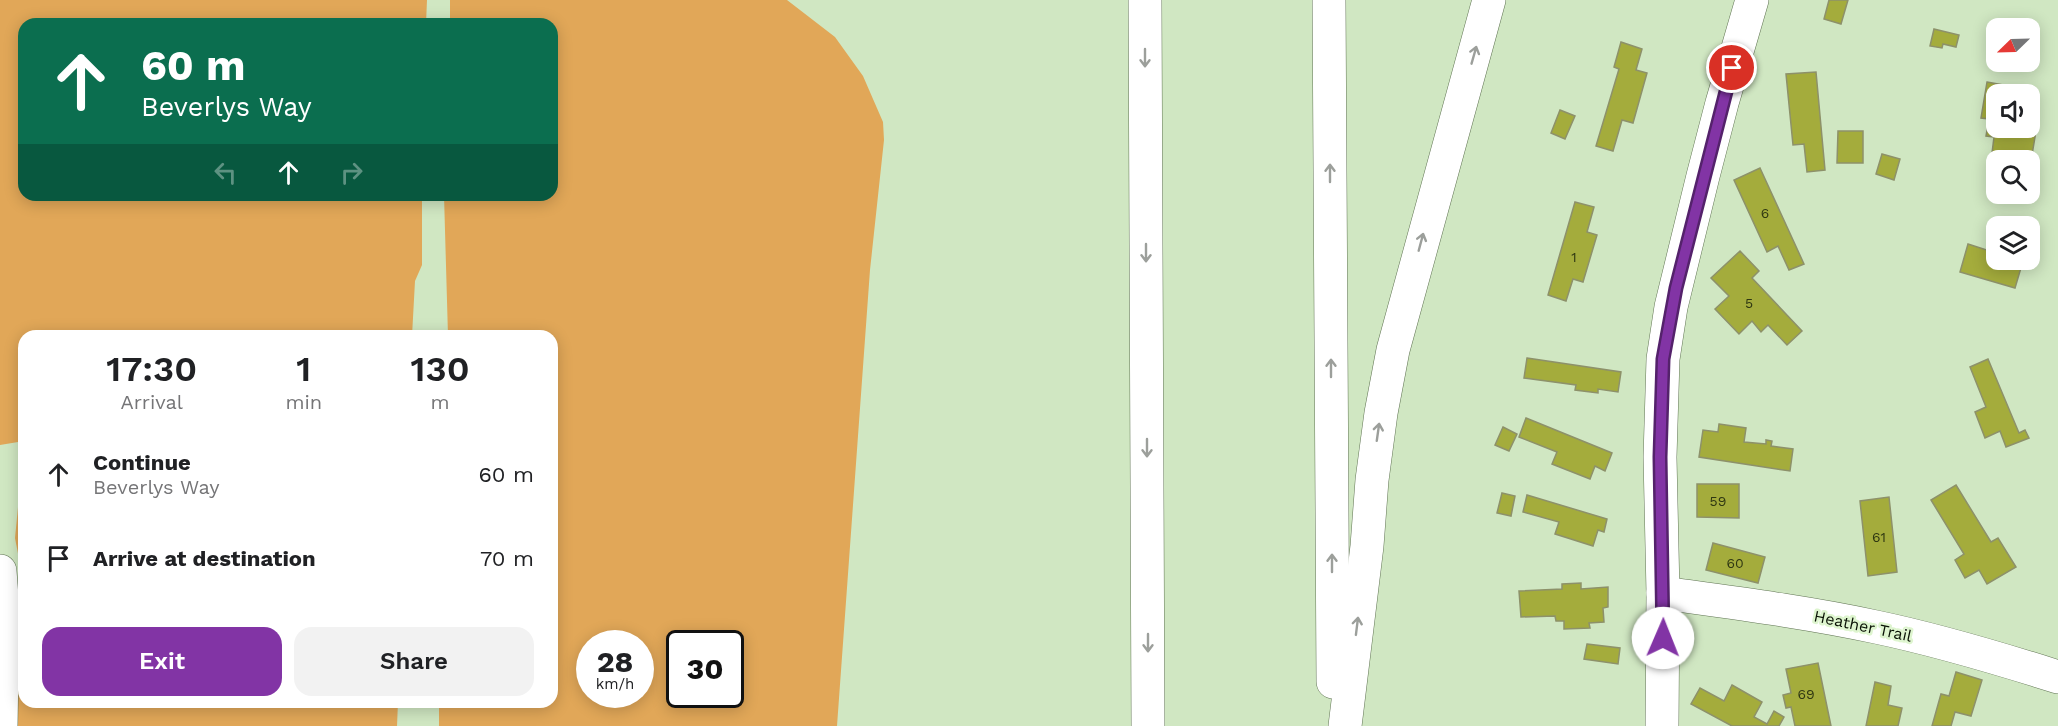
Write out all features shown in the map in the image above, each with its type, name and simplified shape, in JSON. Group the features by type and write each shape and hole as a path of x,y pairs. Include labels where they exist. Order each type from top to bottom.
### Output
{"main road":[{"path":"1145,0 1149,726"},
{"path":"1329,0 1333,726"},
{"path":"1345,726 1367,546 1371,480 1393,350 1489,0"},
{"path":"1662,726 1664,593 1660,457 1663,359 1671,307 1703,176 1752,0"},
{"path":"0,571 3,610 1,726"},
{"name":"Heather Trail","path":"1664,593 1760,606 1877,627 1989,656 2058,677"}],"shaded area":[{"path":"0,0 427,0 426,18 18,18 18,201 422,201 422,265 415,281 412,330 18,330 18,442 0,445"},
{"path":"450,0 787,0 835,37 863,76 883,122 884,140 870,270 837,726 439,726 439,708 558,708 558,330 448,330 444,201 558,201 558,18 450,18"},
{"path":"18,507 18,554 15,538"},
{"path":"18,688 18,708 398,708 397,726 15,726"}],"building":[{"path":"1829,0 1848,0 1841,24 1824,19"},
{"path":"1934,29 1959,35 1956,47 1943,44 1942,48 1930,46"},
{"path":"1621,42 1642,49 1636,70 1647,73 1633,123 1622,120 1613,151 1596,146 1619,69 1614,67"},
{"path":"1816,72 1825,170 1807,172 1804,144 1793,145 1786,74"},
{"path":"1986,88 1986,119 1981,118"},
{"path":"1560,110 1575,116 1565,139 1551,133"},
{"path":"1838,131 1863,131 1863,163 1837,163"},
{"path":"1994,138 2035,138 2033,150 1992,150"},
{"path":"1882,154 1900,159 1894,180 1876,174"},
{"path":"1760,168 1804,264 1789,270 1778,246 1767,252 1734,180"},
{"path":"1575,202 1594,207 1587,232 1597,235 1583,282 1573,279 1566,301 1548,295"},
{"path":"1968,244 1986,250 1986,270 2020,270 2015,288 1960,272"},
{"path":"1740,251 1759,271 1752,278 1802,331 1787,345 1768,325 1761,332 1752,321 1739,334 1715,309 1729,296 1711,278"},
{"path":"1527,358 1621,372 1618,392 1598,389 1598,393 1575,390 1576,385 1524,378"},
{"path":"1988,359 2019,433 2025,430 2029,438 2006,447 2000,431 1985,438 1975,412 1986,407 1970,367"},
{"path":"1526,418 1612,453 1605,471 1595,466 1590,479 1552,464 1557,452 1519,437"},
{"path":"1719,424 1746,428 1744,442 1766,444 1766,440 1772,441 1771,446 1793,449 1790,471 1699,457 1703,430 1718,432"},
{"path":"1503,427 1517,434 1509,451 1495,445"},
{"path":"1697,484 1739,484 1739,518 1697,517"},
{"path":"1956,485 1991,542 1998,538 2016,567 1987,584 1979,570 1965,578 1955,560 1964,554 1931,500"},
{"path":"1502,493 1515,496 1511,516 1497,513"},
{"path":"1527,495 1607,519 1604,532 1598,530 1593,546 1555,534 1559,522 1523,512"},
{"path":"1889,497 1897,572 1868,576 1860,501"},
{"path":"1713,543 1765,557 1758,583 1706,570"},
{"path":"1581,583 1581,589 1608,587 1608,607 1603,608 1604,622 1589,623 1590,628 1564,629 1564,621 1556,621 1555,616 1521,617 1519,591 1562,589 1562,584"},
{"path":"1587,644 1620,648 1618,664 1584,659"},
{"path":"1818,663 1831,726 1795,726 1791,707 1786,708 1783,695 1791,693 1786,669"},
{"path":"1956,672 1982,680 1971,716 1955,712 1951,726 1932,726 1941,694 1949,696"},
{"path":"1875,682 1891,686 1888,705 1902,708 1898,726 1866,726"},
{"path":"1732,685 1762,702 1754,717 1767,724 1774,711 1784,717 1779,726 1732,726 1691,704 1700,688 1724,701"}],"route":[{"path":"1663,638 1660,457 1663,359 1671,307 1732,68"}]}
